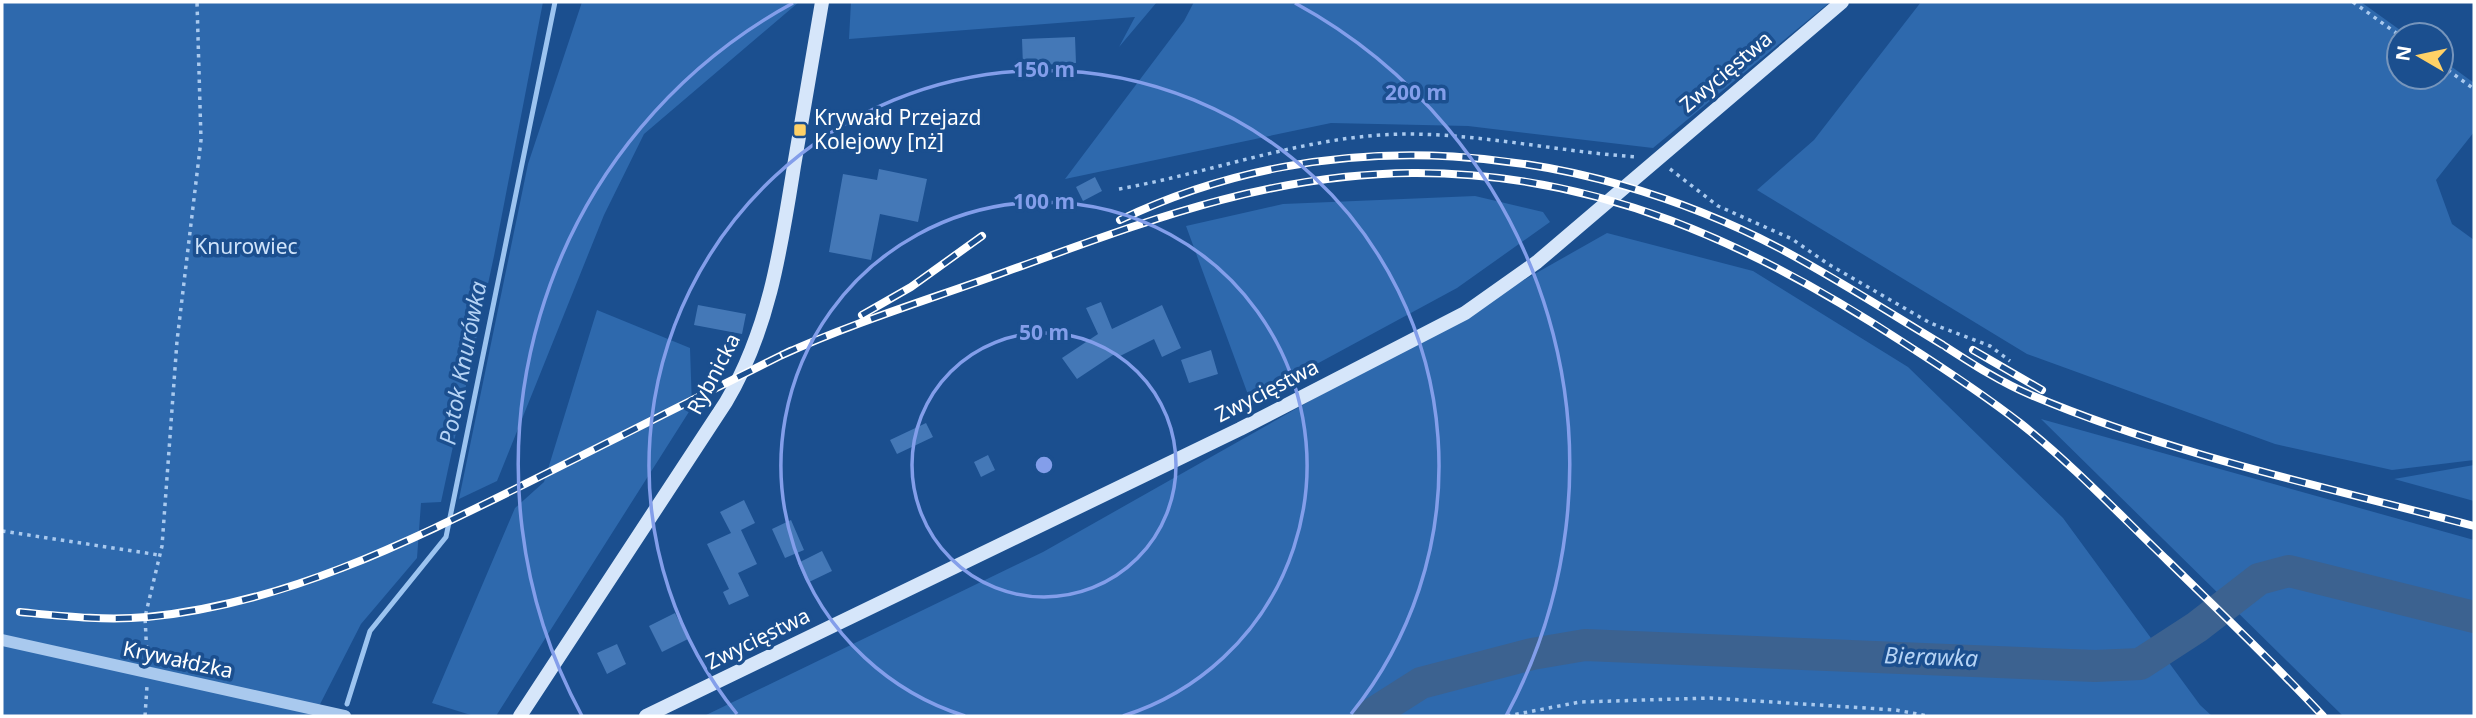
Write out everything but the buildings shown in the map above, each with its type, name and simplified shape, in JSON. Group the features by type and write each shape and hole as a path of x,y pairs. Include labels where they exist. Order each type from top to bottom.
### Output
{"main road":[{"name":"Rybnicka","path":"520,716 726,402 749,359 765,317 781,248 822,2"},
{"name":"Zwycięstwa","path":"646,716 1240,429 1465,313 1537,262 1842,2"}],"street":[{"name":"Krywałdzka","path":"2,640 345,716"}],"path":[{"path":"145,716 148,673 145,618 160,555 185,260 201,140 197,2"},
{"path":"2353,2 2385,25"},
{"path":"2455,75 2474,89"},
{"path":"1119,189 1170,180 1296,146 1404,134 1491,138 1585,154 1658,158 1718,206 1791,239 1828,264 1930,323 1990,346 2010,361"},
{"path":"2,531 160,555"},
{"path":"1507,716 1580,702 1710,698 1869,708 1928,716"}],"green space":[{"name":"Knurowiec","path":"2,2 543,2 494,256 441,502 421,503 417,558 361,624 314,716 2,716"},
{"path":"582,2 799,2 644,134 604,215 497,481 459,499 528,164"},
{"path":"851,2 1157,2 1119,47 1135,17 849,39"},
{"path":"1194,2 1830,2 1653,148 1468,126 1331,123 1065,179 1184,21"},
{"path":"1921,2 2361,2 2387,21 2385,21 2385,91 2455,91 2455,69 2474,83 2474,132 2436,180 2452,224 2474,240 2474,460 2392,470 2275,444 2027,354 1757,190 1814,140"},
{"path":"1475,196 1543,212 1550,222 1457,288 1250,400 1186,226 1283,204"},
{"path":"1607,233 1753,271 1908,367 2063,518 2200,705 2212,716 704,716 1043,552"},
{"path":"597,310 690,348 692,407 496,716 474,716 432,703 515,508 544,482"},
{"path":"2041,419 2474,540 2474,716 2343,716"},
{"path":"2474,465 2474,501 2394,479"}],"waterway":[{"name":"Potok Knurówka","path":"347,704 370,631 446,537 555,2"},
{"name":"Bierawka","path":"1369,716 1421,683 1532,654 1585,645 2095,666 2140,664 2197,627 2259,579 2289,571 2474,617"}],"railway":[{"path":"1120,220 1200,188 1283,167 1368,157 1453,156 1538,166 1622,185 1703,213 1802,260 2008,384 2085,416 2195,453 2474,526"},
{"path":"782,355 865,321 1155,219 1255,192 1306,182 1413,173 1481,176 1546,185 1609,200 1671,220 1731,245 1847,307 1963,382 2020,423 2077,472 2323,716"},
{"path":"862,315 911,287 982,236"},
{"path":"1973,350 2042,390"},
{"path":"20,612 99,618 147,617 197,610 294,585 342,568 434,528 790,351"}],"place":[{"name":"Krywałd Przejazd Kolejowy [nż]","path":"800,130"}]}
